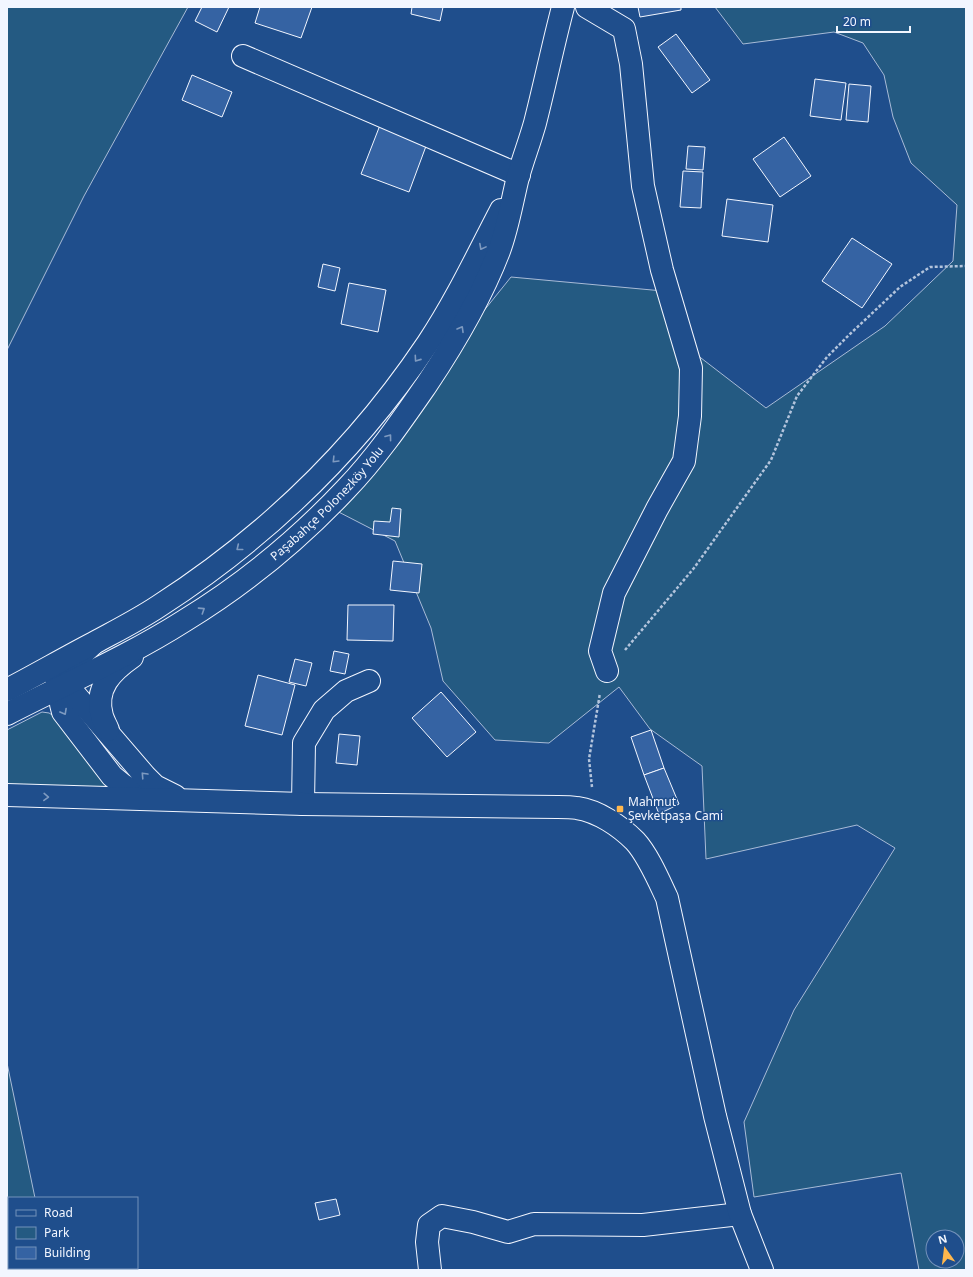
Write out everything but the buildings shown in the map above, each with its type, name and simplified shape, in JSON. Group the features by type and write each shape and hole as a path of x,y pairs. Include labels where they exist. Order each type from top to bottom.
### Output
{"main road":[{"name":"Paşabahçe Polonezköy Yolu","path":"7,714 140,646 183,622 216,600 256,570 320,515 347,488 372,459 408,412 446,356 477,301 500,249 519,175 534,125 563,7"},
{"path":"587,7 624,29 631,64 643,186 662,270 691,368 690,416 684,461 657,509 614,593 600,651 607,671"},
{"path":"243,56 519,175"},
{"name":"Paşabahçe Polonezköy Yolu","path":"7,690 131,623 197,580 278,515 351,444 393,392 428,342 452,304 519,175"},
{"path":"114,742 102,715 100,700 103,687 110,675 119,666 183,622"},
{"path":"94,642 80,656 73,666 61,695 60,704 64,712 112,776 123,785 135,792 150,796 189,801"},
{"path":"33,677 42,674 49,674 66,684 114,742 155,786 170,795 189,801"},
{"path":"303,804 304,743 324,710 346,690 369,680"},
{"path":"7,796 303,804 558,807 578,808 594,813 615,825 636,842 654,870 667,898 715,1116 740,1214 762,1270"},
{"path":"430,1270 427,1242 429,1225 442,1216 473,1222 508,1232 534,1224 643,1225 740,1214"}],"path":[{"path":"594,813 589,759 599,696 607,671 694,568 771,460 796,396 828,358 850,334 900,287 930,267 966,266"}],"green space":[{"path":"7,7 188,7 84,196 7,350"},
{"path":"715,7 966,7 966,1270 919,1270 901,1173 754,1197 744,1122 794,1010 895,848 857,825 706,859 702,766 650,729 619,687 549,743 495,740 443,681 431,628 395,541 327,506 511,277 663,291 688,348 766,408 885,326 953,261 957,205 911,163 893,117 884,75 863,43 834,32 743,44"},
{"path":"42,712 49,713 54,716 121,793 7,788 7,730"},
{"path":"7,1063 35,1197 8,1197 7,1248"}],"place":[{"name":"Mahmut Şevketpaşa Cami","path":"620,809"}]}
